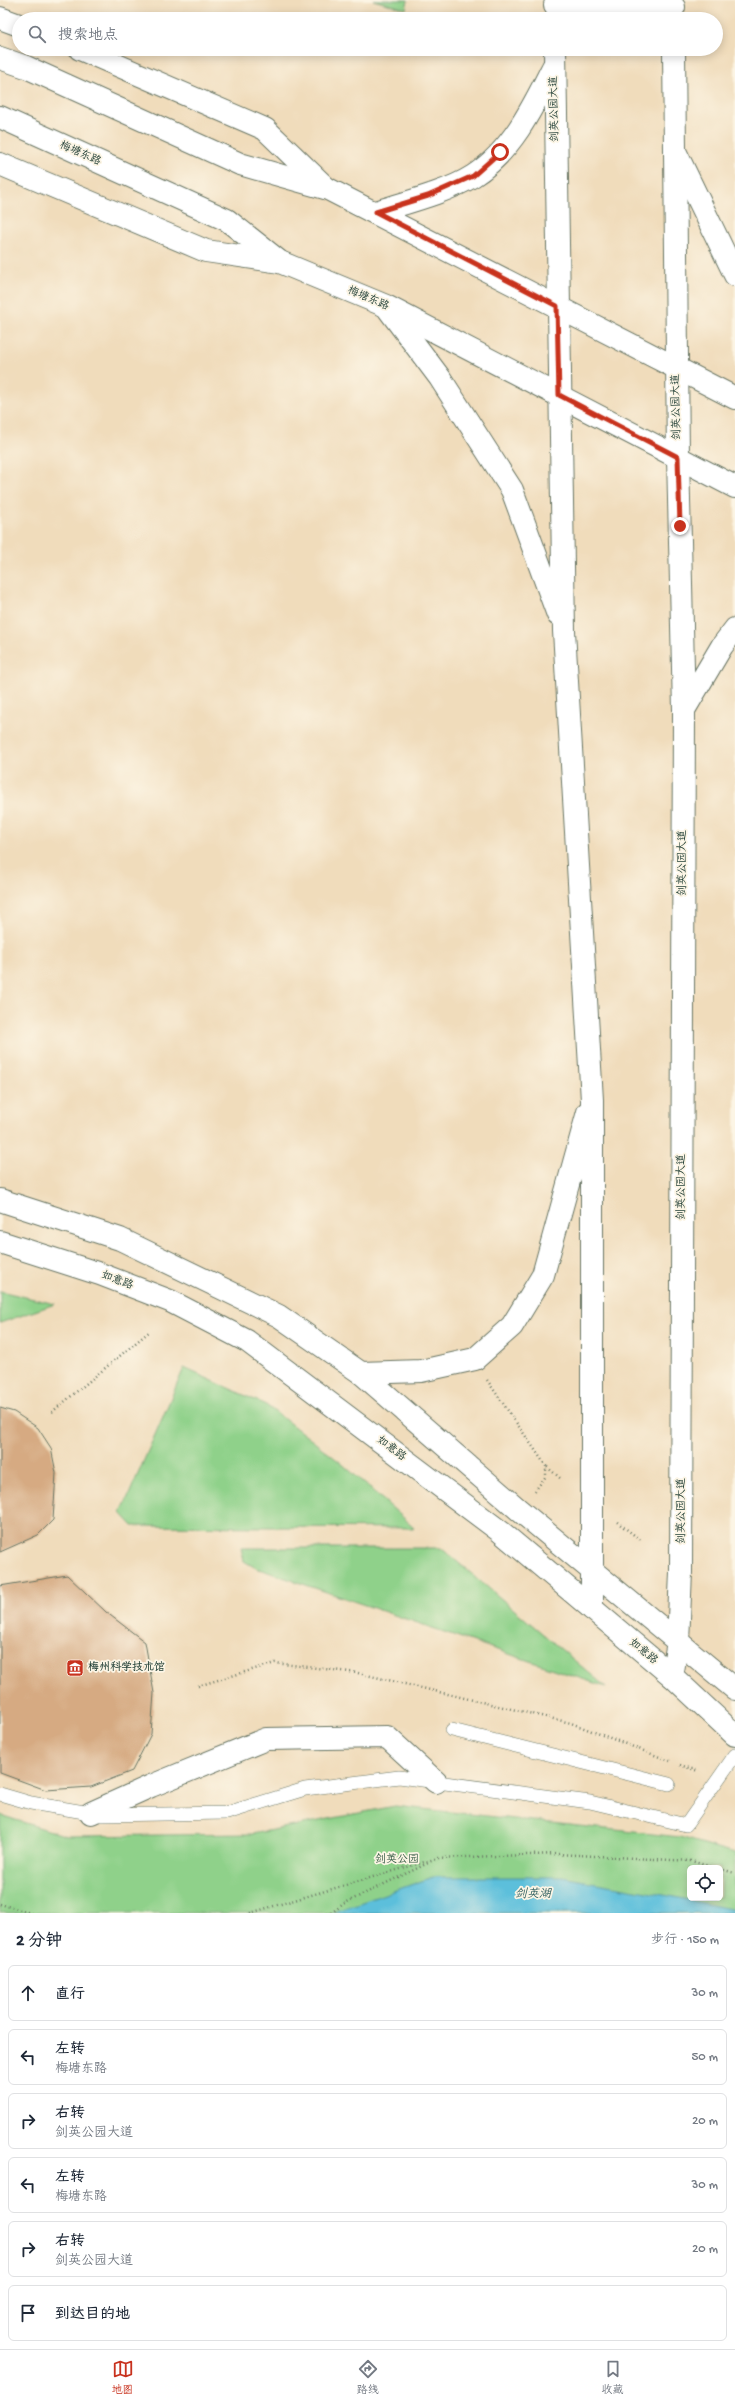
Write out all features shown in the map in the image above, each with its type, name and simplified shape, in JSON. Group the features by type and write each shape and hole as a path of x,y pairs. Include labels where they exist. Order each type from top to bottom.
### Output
{"main road":[{"path":"555,8 674,9"},
{"path":"0,18 12,22"},
{"path":"96,56 265,129 328,189"},
{"path":"376,212 428,196 473,176 500,152 529,116 555,56"},
{"name":"剑英公园大道","path":"555,56 557,306 564,631 592,1100 590,1505 593,1571 592,1609"},
{"name":"剑英公园大道","path":"672,1676 678,1642 681,1564 684,710 678,457 674,56"},
{"path":"0,58 26,68 240,164 328,189 376,212 735,398"},
{"name":"梅塘东路","path":"0,117 227,220 280,262 386,306 735,487"},
{"path":"674,148 735,275"},
{"path":"0,164 206,251 280,262"},
{"path":"386,306 440,378 512,490 564,631"},
{"path":"684,710 722,646 735,629"},
{"path":"361,1373 421,1372 475,1358 512,1326 543,1275 592,1100"},
{"path":"0,1200 120,1239 279,1316 361,1373 593,1571 735,1689"},
{"name":"如意路","path":"0,1242 100,1274 170,1301 247,1341 501,1532 672,1676 735,1735"},
{"path":"91,1813 151,1786 266,1739 387,1736 436,1782"}],"lane":[{"path":"452,1730 669,1784"},
{"path":"0,1794 31,1803 102,1815 227,1813 305,1789 399,1777 590,1802 686,1826 735,1755"}],"path":[{"path":"52,1412 150,1331"},
{"path":"485,1378 546,1466 560,1478"},
{"path":"534,1493 546,1476 546,1466"},
{"path":"613,1519 642,1542"},
{"path":"198,1686 275,1663 358,1673 571,1723 672,1761"},
{"path":"679,1764 700,1772"},
{"path":"250,1913 438,1858 558,1854 691,1861 705,1865"},
{"path":"331,1913 345,1903 438,1858"},
{"path":"723,1870 735,1873"},
{"path":"0,1904 31,1913"}],"green space":[{"path":"373,0 408,0 406,9"},
{"path":"0,1291 55,1304 0,1323"},
{"path":"184,1368 266,1405 340,1462 415,1528 133,1526 121,1513"},
{"path":"241,1548 441,1548 606,1687 256,1568 244,1561"},
{"name":"剑英公园","path":"395,1806 680,1837 735,1853 735,1913 0,1913 0,1815 67,1836 252,1834"}],"water":[{"name":"剑英湖","path":"433,1877 562,1877 675,1897 687,1900 687,1901 735,1910 735,1913 331,1913"}],"building":[{"path":"0,1408 14,1412 38,1428 51,1448 56,1473 53,1520 38,1535 0,1552"},
{"name":"梅州科学技术馆","path":"67,1575 106,1612 145,1642 154,1693 151,1734 132,1771 91,1787 46,1790 0,1773 0,1586"}],"place":[{"name":"梅州科学技术馆","path":"75,1668"}],"route":[{"path":"500,152 473,176 428,196 376,212 557,306 559,395 678,457 680,526"}]}
